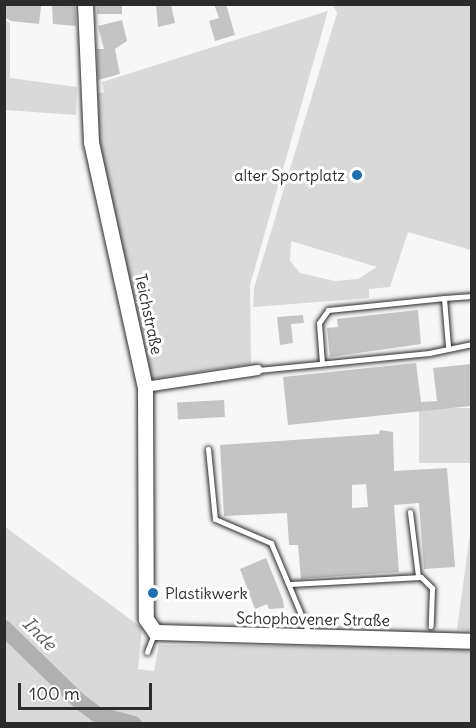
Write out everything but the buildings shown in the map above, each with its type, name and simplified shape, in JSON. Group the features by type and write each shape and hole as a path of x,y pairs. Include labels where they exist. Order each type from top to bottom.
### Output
{"main road":[{"name":"Teichstraße","path":"86,4 91,142 145,387 146,619 154,632"},
{"name":"Schophovener Straße","path":"154,632 469,640"}],"street":[{"path":"145,387 258,370"}],"lane":[{"path":"322,363 320,323 328,310 471,296"},
{"path":"444,298 448,346"},
{"path":"258,370 429,353 448,346 471,344"},
{"path":"208,449 215,519 271,543 290,584 310,637"},
{"path":"410,512 418,576 432,588 431,626"},
{"path":"290,584 418,576"},
{"path":"147,652 154,632"}],"shaded area":[{"path":"333,5 471,5 471,250 408,232 390,287 369,289 369,298 253,307 254,288 337,13","holes":["291,241 377,267 358,279 335,281 300,273 290,261"]},
{"path":"328,11 250,285 251,364 150,379 94,131 92,95 104,92 102,82"},
{"path":"5,20 10,23 10,78 77,87 76,115 5,110"},
{"path":"419,408 471,408 471,463 419,463"},
{"path":"4,526 142,628 138,669 154,671 159,645 471,647 471,723 5,723"},
{"path":"471,527 471,631 457,629"}],"waterway":[{"name":"Inde","path":"4,628 79,701 96,714 134,724"}],"place":[{"name":"alter Sportplatz","path":"357,175"},
{"name":"Plastikwerk","path":"153,593"}]}
